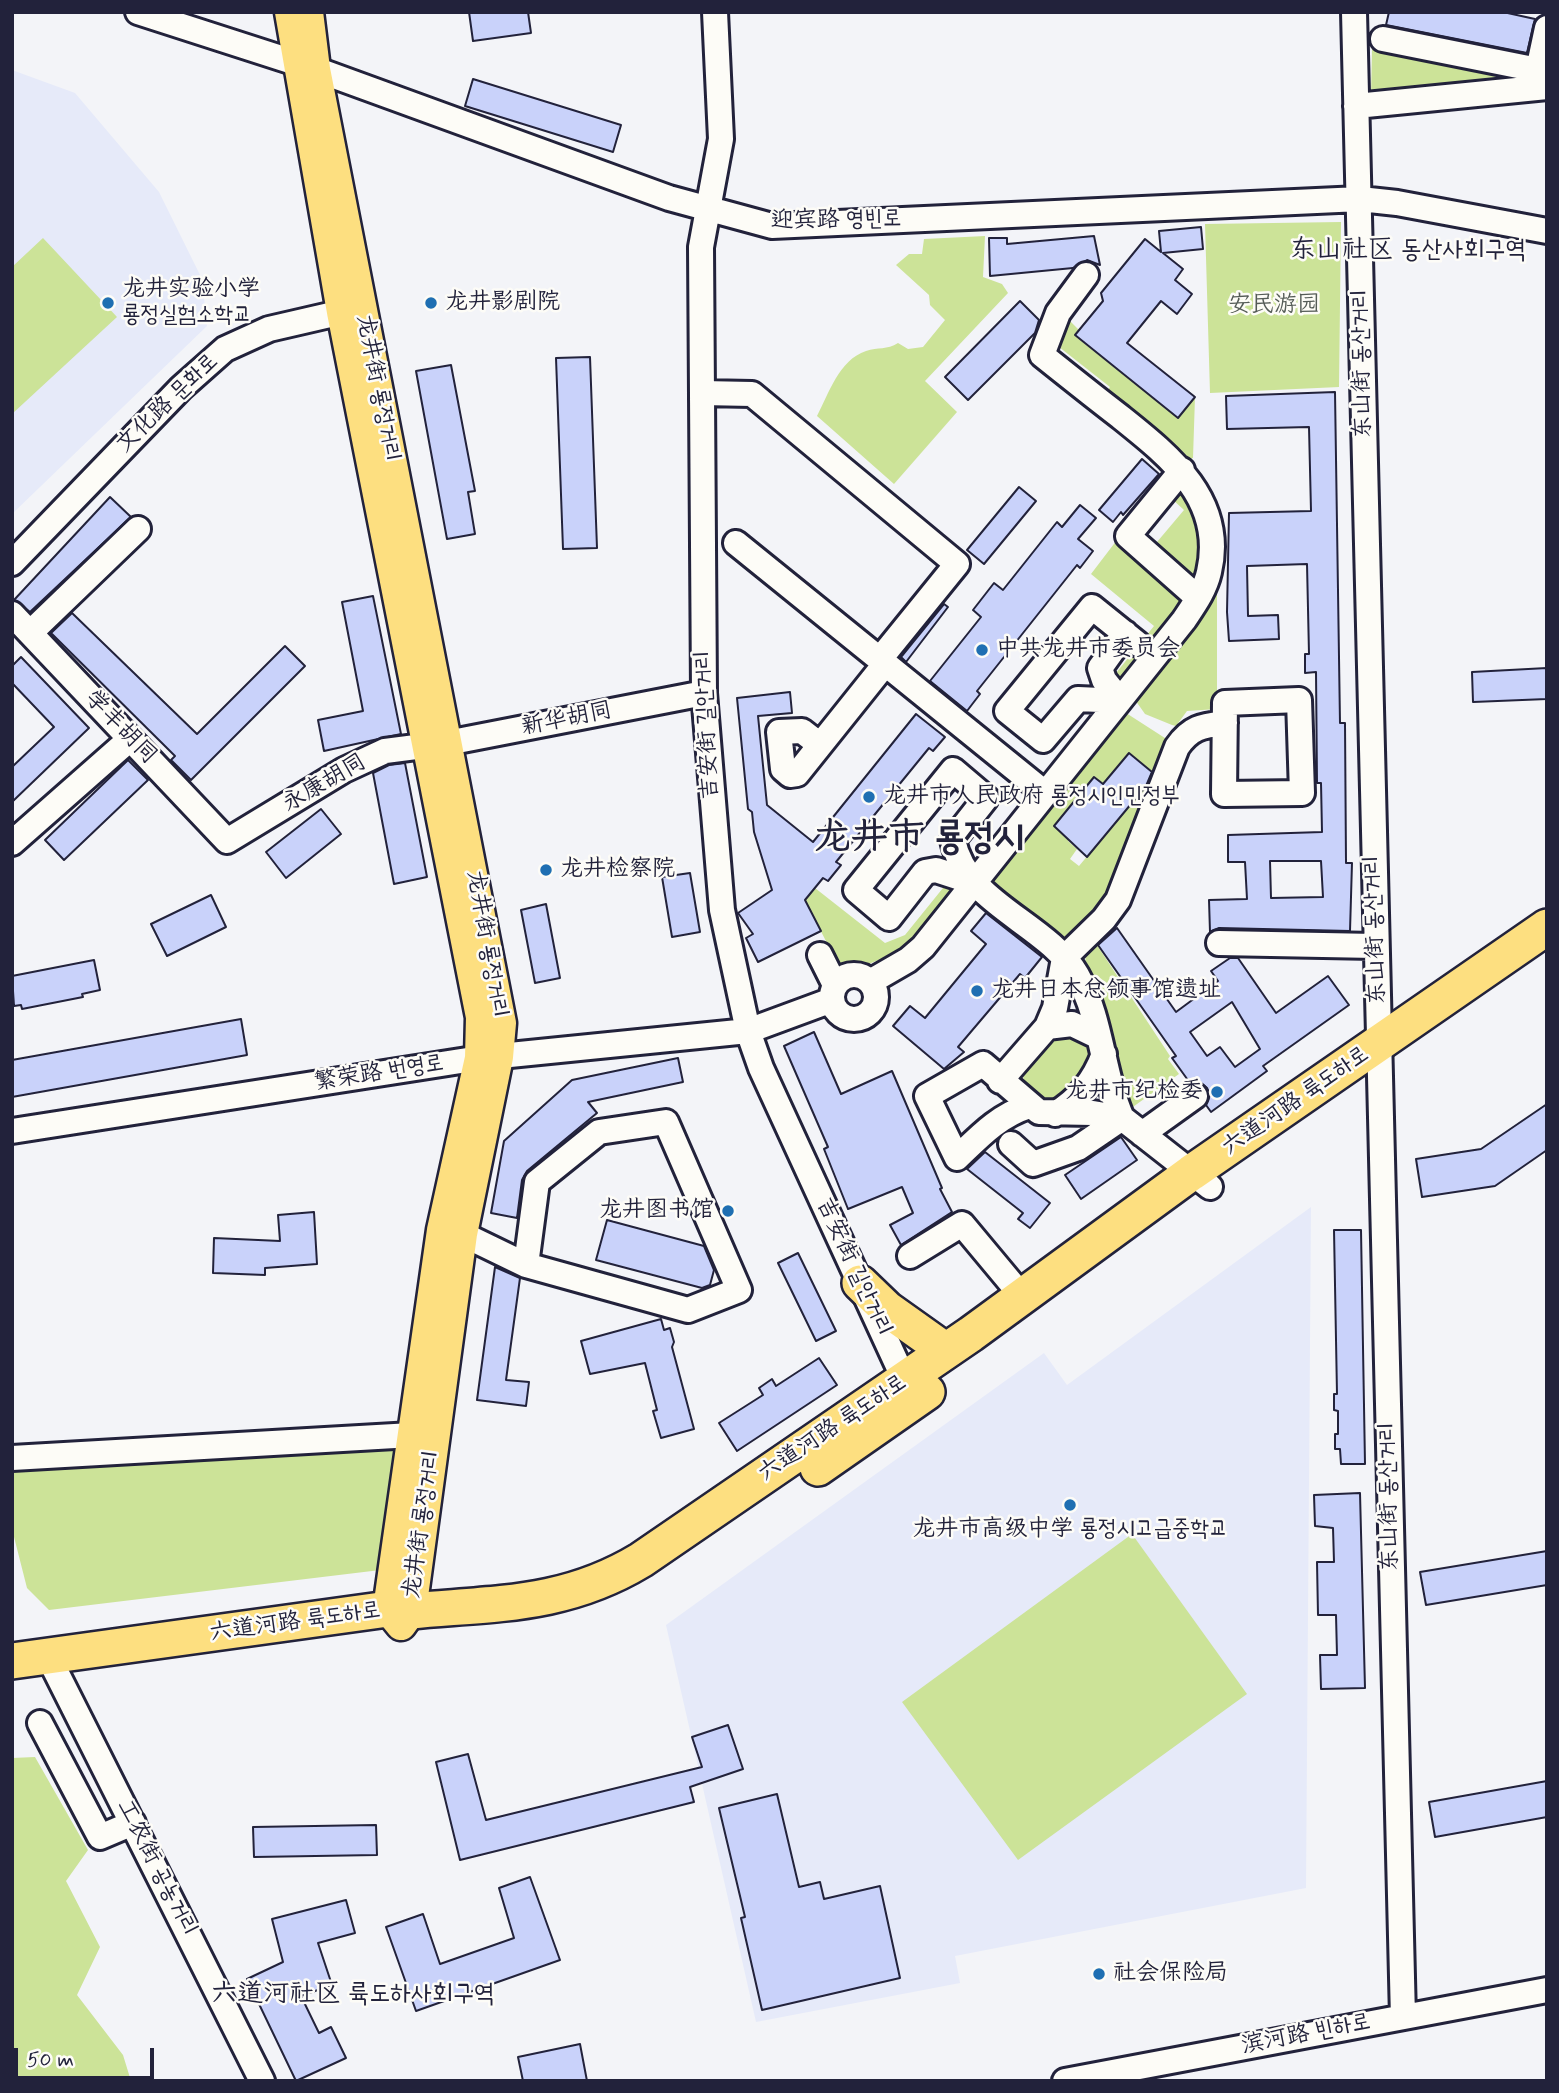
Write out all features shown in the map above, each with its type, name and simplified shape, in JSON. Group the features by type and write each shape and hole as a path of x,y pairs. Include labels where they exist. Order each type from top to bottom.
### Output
{"highway":[{"name":"六道河路 륙도하로","path":"12,1679 52,1665 400,1615 549,1617 583,1609 618,1595 690,1553 1200,1180 1380,1054 1547,927"},
{"name":"六道河路 륙도하로","path":"1380,1054 1547,947"},
{"name":"六道河路 륙도하로","path":"910,1391 946,1351 1022,1296 1200,1180"},
{"path":"860,1283 887,1309 946,1351"},
{"name":"六道河路 륙도하로","path":"12,1661 52,1665"}],"main road":[{"name":"龙井街 룡정거리","path":"290,12 306,66 438,744 489,1058 412,1435 400,1615"},
{"name":"龙井街 룡정거리","path":"306,66 308,12"},
{"name":"龙井街 룡정거리","path":"400,1615 452,1232"}],"street":[{"name":"迎宾路 영빈로","path":"138,12 306,66 668,198 772,226 1360,200 1397,203 1547,231"},
{"name":"吉安街 길안거리","path":"715,12 721,139 701,247 704,693 722,910 748,1031 761,1068 910,1391"},
{"name":"东山街 동산거리","path":"1354,12 1403,2017"},
{"path":"1540,82 1547,28"},
{"path":"1384,39 1540,82"},
{"path":"1356,106 1540,82"},
{"path":"870,982 908,960 923,947 1198,598 1209,573 1212,550 1200,496 1182,470 1042,355 1058,313 1086,275"},
{"name":"文化路 문화로","path":"12,563 181,388 225,349 269,329 352,310"},
{"path":"702,393 752,394 957,564 820,745"},
{"path":"1182,470 1128,536 1198,598"},
{"path":"30,633 138,529"},
{"path":"736,543 1045,793"},
{"path":"1092,607 1131,639 1100,667 1116,705 1100,700 1079,699 1043,740 1007,711 1092,607"},
{"name":"学丰胡同","path":"12,614 228,841"},
{"name":"新华胡同","path":"438,744 704,693"},
{"path":"1299,700 1302,793 1224,794 1225,723 1225,703 1299,700"},
{"path":"1000,1081 1047,1027 1055,1008 1064,958 1104,919 1118,900 1177,747 1199,725 1225,723"},
{"path":"12,843 130,739"},
{"name":"永康胡同","path":"228,841 344,770 385,751 438,744"},
{"path":"973,882 936,870 925,872 889,918 856,890 953,770 993,804 953,840 960,862 973,882 1064,958 1077,975 1102,1045 1114,1101 1122,1118 1200,1180"},
{"path":"1219,943 1376,946"},
{"path":"820,955 839,1013 845,1017 865,1016 876,998 870,982 854,974 840,980 834,993"},
{"name":"繁荣路 번영로","path":"12,1131 489,1058 748,1031 834,993"},
{"path":"1047,1027 1072,1024 1102,1045"},
{"path":"1055,1114 1074,1102 1092,1081 1102,1045"},
{"path":"1029,1106 996,1122 957,1158 927,1096 983,1065 1029,1106 1040,1112 1079,1112 1122,1118"},
{"path":"1142,1134 1195,1096"},
{"path":"1011,1144 1033,1164 1070,1152 1122,1118"},
{"path":"452,1232 526,1265 688,1310 738,1290 666,1122 598,1132 537,1182 526,1265"},
{"path":"911,1256 962,1224 1022,1296"},
{"path":"12,1458 412,1435"},
{"name":"工农街 공농거리","path":"52,1665 262,2081"},
{"path":"40,1723 100,1837 133,1823"},
{"name":"滨河路 빈하로","path":"1065,2081 1547,1990"}],"shaded area":[{"name":"龙井实验小学 룡정실험소학교","path":"12,70 75,93 159,192 202,279 207,326 12,514"},
{"name":"龙井市高级中学 룡정시고급중학교","path":"1311,1207 1306,1888 955,1956 960,1983 756,2022 666,1625 1044,1353 1067,1385"}],"green space":[{"path":"1372,49 1513,74 1514,81 1371,96"},
{"name":"安民游园","path":"1341,222 1339,387 1210,393 1205,224"},
{"path":"985,236 983,277 1002,284 1008,293 925,381 957,412 894,484 817,416 836,378 857,355 898,343 908,349 923,347 945,320 930,305 929,295 896,265 909,254 922,254 924,239"},
{"path":"43,238 117,317 12,414 12,267"},
{"path":"1067,318 1079,330 1075,336 1178,418 1195,397 1193,458 1186,460 1105,394 1110,387 1054,343"},
{"path":"1184,484 1201,536 1193,582 1140,540 1146,533 1157,542 1184,510 1172,499"},
{"path":"1120,536 1180,589 1184,604 1124,685 1112,678 1154,626 1091,574"},
{"path":"1217,542 1217,709 1187,711 1176,726 1145,714 1133,697"},
{"path":"1123,711 1168,740 1117,889 1066,943 997,888 992,877","holes":["1129,753 1155,775 1079,866 1070,859 1077,849 1068,841 1103,784"]},
{"path":"947,883 955,892 905,949 835,978 831,951 804,898 815,888 885,943 905,935"},
{"path":"1093,939 1179,1074 1130,1109 1122,1099 1106,1013 1085,970 1086,950"},
{"path":"1068,1028 1094,1050 1077,1090 1044,1104 1025,1087 1025,1067 1042,1045"},
{"path":"403,1444 397,1568 49,1610 27,1588 12,1529 12,1468"},
{"path":"1132,1534 1247,1694 1018,1860 902,1702"},
{"path":"35,1757 88,1850 66,1881 100,1947 77,1995 123,2055 131,2081 12,2081 12,1758"}],"building":[{"path":"469,12 528,12 531,33 473,41"},
{"path":"1389,12 1503,12 1535,19 1527,53 1386,25"},
{"path":"473,79 621,125 613,152 465,106"},
{"path":"1201,227 1203,249 1163,253 1183,269 1175,280 1192,294 1177,314 1161,301 1127,343 1195,397 1178,418 1075,335 1103,301 1101,293 1145,239 1161,252 1159,231"},
{"path":"1094,236 1100,265 1087,260 1073,268 990,276 989,238 1007,238 1007,244"},
{"path":"1020,301 1039,320 1035,333 968,400 945,377"},
{"path":"590,357 597,548 563,549 556,358"},
{"path":"451,365 475,491 468,492 475,534 447,539 416,371"},
{"path":"1335,392 1340,723 1345,723 1346,863 1352,863 1350,931 1219,928 1210,932 1209,900 1247,899 1245,862 1228,862 1228,835 1322,832 1321,783 1317,783 1316,672 1305,673 1305,654 1309,654 1307,564 1247,566 1248,616 1278,615 1279,639 1229,641 1227,612 1229,513 1311,511 1309,427 1227,429 1226,396","holes":["1270,861 1321,861 1323,897 1271,898"]},
{"path":"1142,459 1159,474 1123,515 1121,512 1113,522 1099,510"},
{"path":"1019,487 1036,501 984,564 967,550"},
{"path":"110,497 131,517 30,612 14,600"},
{"name":"中共龙井市委员会","path":"1080,505 1096,518 1078,539 1093,551 1080,568 1077,565 977,691 980,694 967,711 930,681 981,617 973,610 994,583 1003,590 1057,522 1062,527"},
{"path":"373,596 401,734 324,751 318,720 363,711 342,602"},
{"path":"944,604 948,607 906,662 901,657"},
{"path":"72,613 197,734 285,646 305,666 191,780 171,760 175,756 51,633"},
{"path":"21,657 89,728 12,802 12,767 54,727 12,683 12,666"},
{"path":"1547,668 1547,699 1473,702 1472,672"},
{"path":"790,692 792,713 758,716 767,805 813,842 916,714 945,737 933,751 929,748 836,862 841,865 828,881 823,878 805,900 821,931 758,962 746,938 753,934 738,913 772,890 754,832 752,812 748,809 737,698"},
{"path":"1129,753 1152,772 1146,786 1087,857 1054,826 1094,777 1103,784"},
{"path":"128,760 148,780 64,860 45,840"},
{"path":"405,763 427,877 394,884 373,773 389,765"},
{"path":"321,809 341,834 286,878 266,852"},
{"path":"690,873 700,932 672,937 662,877"},
{"path":"211,895 226,927 167,956 151,924"},
{"path":"546,904 560,978 535,983 521,910"},
{"name":"龙井日本总领事馆遗址","path":"986,913 1042,957 1025,978 1020,974 958,1047 964,1052 944,1069 893,1026 910,1006 925,1018 986,944 971,931"},
{"path":"1117,928 1176,1012 1218,981 1211,971 1230,958 1238,958 1276,1013 1328,976 1349,1005 1263,1066 1267,1071 1211,1112 1206,1105 1210,1095 1207,1088 1200,1082 1190,1083 1172,1058 1176,1056 1098,945","holes":["1232,1002 1260,1049 1235,1067 1220,1047 1207,1056 1190,1032"]},
{"path":"94,960 100,990 82,994 83,997 22,1009 21,1005 14,1006 12,976"},
{"path":"241,1019 247,1055 12,1097 12,1060"},
{"path":"814,1032 841,1094 892,1071 952,1212 901,1245 890,1225 913,1213 902,1187 848,1209 824,1149 828,1147 784,1046"},
{"path":"678,1058 683,1082 588,1102 597,1113 527,1171 522,1180 517,1218 491,1213 504,1141 572,1080"},
{"path":"1547,1104 1547,1150 1495,1186 1422,1197 1416,1159 1481,1149"},
{"path":"1121,1137 1137,1160 1081,1199 1065,1175"},
{"path":"985,1152 1050,1203 1030,1228 1018,1219 1023,1213 967,1169"},
{"path":"314,1212 317,1264 265,1268 265,1275 213,1273 214,1238 280,1241 278,1215"},
{"path":"607,1220 704,1246 714,1270 710,1285 702,1288 596,1260"},
{"path":"1334,1230 1361,1230 1365,1464 1341,1464 1340,1449 1335,1449 1338,1411 1334,1410 1334,1394 1337,1394"},
{"path":"798,1253 836,1331 816,1341 778,1263"},
{"path":"495,1267 520,1278 506,1380 529,1382 526,1406 477,1400"},
{"path":"661,1319 664,1330 670,1328 674,1342 672,1347 694,1429 661,1438 653,1411 657,1410 645,1363 590,1374 581,1341"},
{"path":"819,1358 837,1385 737,1451 719,1423 763,1395 759,1388 772,1379 776,1386"},
{"path":"1360,1493 1365,1688 1321,1689 1320,1655 1337,1655 1336,1615 1318,1615 1317,1562 1334,1562 1333,1528 1315,1526 1314,1495"},
{"path":"1547,1551 1547,1585 1426,1605 1420,1572"},
{"path":"728,1725 743,1769 690,1787 694,1802 460,1860 436,1762 468,1754 486,1820 702,1767 692,1737"},
{"path":"1547,1781 1547,1817 1435,1837 1429,1802"},
{"path":"777,1794 799,1887 820,1882 824,1899 880,1886 900,1978 762,2010 741,1918 745,1917 719,1808"},
{"path":"376,1825 377,1855 254,1857 253,1827"},
{"path":"530,1877 560,1960 416,2011 386,1927 423,1914 440,1964 514,1938 499,1888"},
{"path":"346,1900 355,1933 318,1943 332,1985 301,1996 319,2033 331,2027 346,2058 296,2081 247,1979 283,1962 272,1919"},
{"path":"580,2044 587,2081 523,2081 518,2057"}],"place":[{"name":"龙井实验小学 룡정실험소학교","path":"108,303"},
{"name":"龙井影剧院","path":"431,303"},
{"name":"中共龙井市委员会","path":"982,650"},
{"name":"龙井市人民政府 룡정시인민정부","path":"869,797"},
{"name":"龙井检察院","path":"546,870"},
{"name":"龙井日本总领事馆遗址","path":"977,991"},
{"name":"龙井市纪检委","path":"1217,1092"},
{"name":"龙井图书馆","path":"728,1211"},
{"name":"龙井市高级中学 룡정시고급중학교","path":"1070,1505"},
{"name":"社会保险局","path":"1099,1974"}],"district":[{"name":"东山社区 동산사회구역","path":"1408,252"},
{"name":"龙井市 룡정시","path":"919,840"},
{"name":"六道河社区 륙도하사회구역","path":"353,1996"}]}
